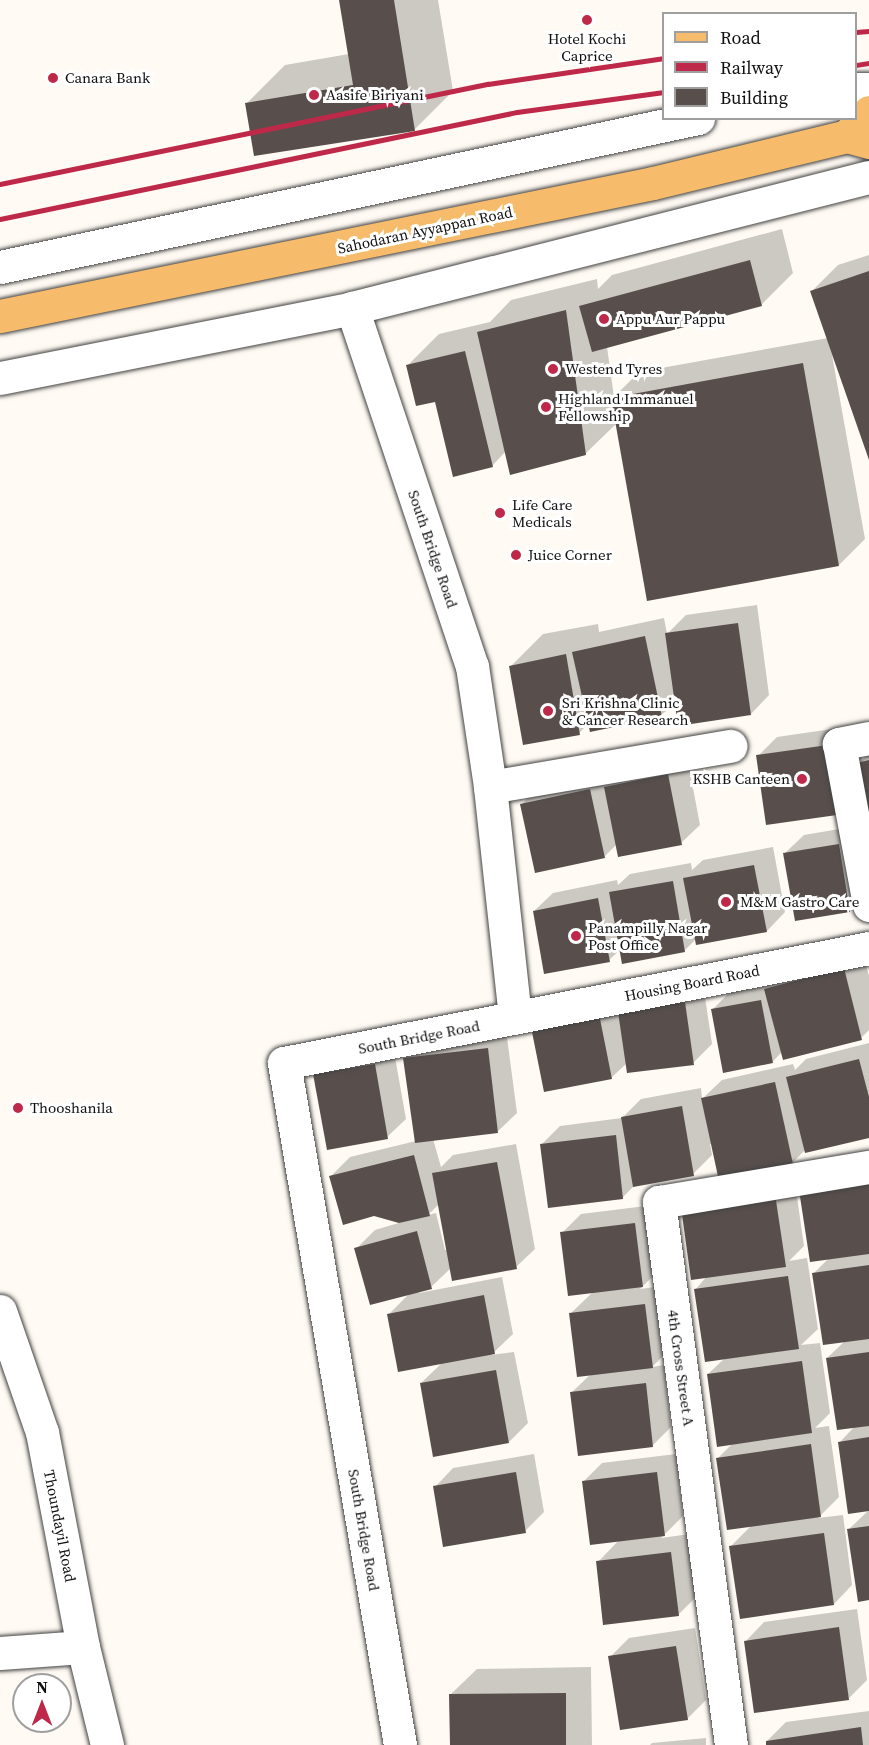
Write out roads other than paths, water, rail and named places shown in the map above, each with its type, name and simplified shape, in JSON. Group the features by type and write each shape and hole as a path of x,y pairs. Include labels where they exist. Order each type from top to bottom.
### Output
{"main road":[{"name":"Sahodaran Ayyappan Road","path":"0,316 858,139 869,112"}],"street":[{"path":"0,267 337,197 689,120"},
{"path":"0,378 352,308 869,177"},
{"name":"South Bridge Road","path":"352,308 472,666 490,788 514,1018 284,1063 400,1745"},
{"path":"869,738 839,744 869,905"},
{"path":"490,788 731,746"},
{"name":"Housing Board Road","path":"514,1018 869,948"},
{"name":"4th Cross Street A","path":"731,1745 660,1202 869,1167"},
{"name":"Thoundayil Road","path":"0,1311 42,1432 83,1647 107,1745"},
{"path":"0,1653 83,1647"}],"railway":[{"path":"857,32 869,31"},
{"path":"0,184 488,84 662,58"},
{"path":"857,65 869,63"},
{"path":"0,219 517,112 662,92"}],"place":[{"name":"Hotel Kochi Caprice","path":"587,20"},
{"name":"Canara Bank","path":"53,78"},
{"name":"Aasife Biriyani","path":"314,95"},
{"name":"Appu Aur Pappu","path":"604,319"},
{"name":"Westend Tyres","path":"553,369"},
{"name":"Highland Immanuel Fellowship","path":"546,407"},
{"name":"Life Care Medicals","path":"500,513"},
{"name":"Juice Corner","path":"516,555"},
{"name":"Sri Krishna Clinic & Cancer Research","path":"548,711"},
{"name":"KSHB Canteen","path":"802,779"},
{"name":"M&M Gastro Care","path":"726,902"},
{"name":"Panampilly Nagar Post Office","path":"576,936"},
{"name":"Thooshanila","path":"18,1108"}]}
